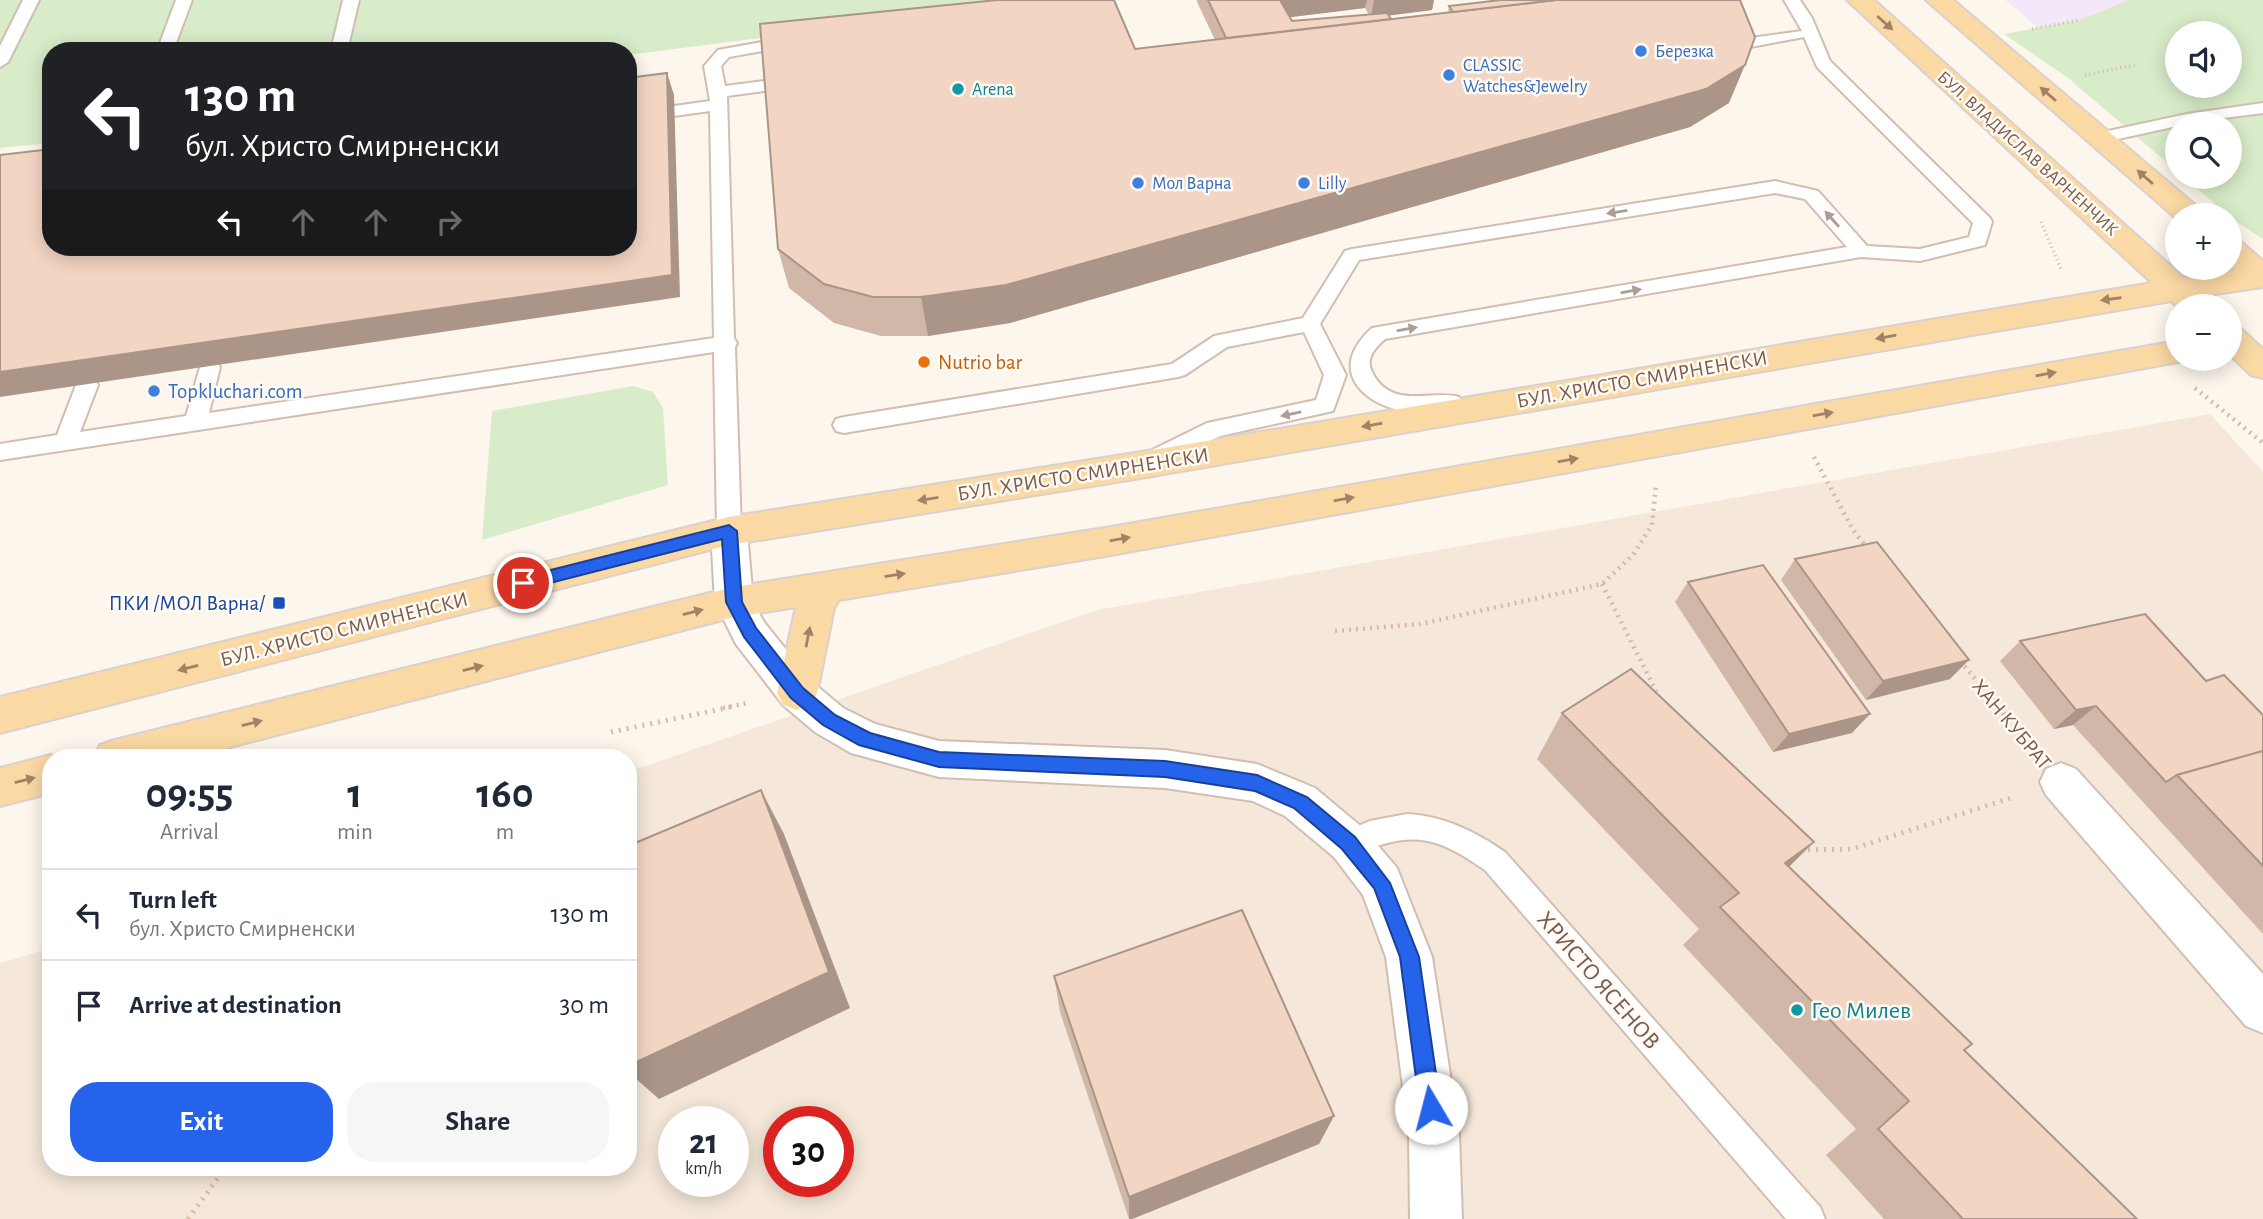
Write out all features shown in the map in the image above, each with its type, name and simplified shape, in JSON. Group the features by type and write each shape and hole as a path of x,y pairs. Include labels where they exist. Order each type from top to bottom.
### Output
{"main road":[{"name":"БУЛ. ВЛАДИСЛАВ ВАРНЕНЧИК","path":"1859,0 2183,294"},
{"path":"1938,0 2176,203"},
{"path":"2242,259 2262,276"},
{"name":"БУЛ. ХРИСТО СМИРНЕНСКИ","path":"2201,294 2262,276"},
{"name":"БУЛ. ХРИСТО СМИРНЕНСКИ","path":"0,715 729,531 1141,465 1493,404 2165,301"},
{"path":"2242,344 2263,366"},
{"path":"151,749 734,602 1111,541 2165,354"},
{"path":"797,693 815,606 828,585"},
{"path":"0,787 42,776"}],"street":[{"path":"729,531 734,602 750,633 797,693 829,720 866,740 939,760 1165,769 1257,783 1300,802 1349,843 1381,883 1409,957 1434,1133 1436,1219"},
{"name":"ХАН КУБРАТ","path":"2061,782 2263,1009"}],"lane":[{"path":"0,62 31,0"},
{"path":"168,42 184,0"},
{"path":"342,42 351,0"},
{"path":"1493,404 1449,402 1432,406 1394,401 1369,386 1359,365 1360,353 1367,342 1379,333 1861,251 1900,257 1941,253 1978,241 1983,222 1823,63 1800,27 1792,0"},
{"path":"1729,46 1800,27"},
{"path":"729,531 727,343 719,99 711,65 724,53 809,39"},
{"path":"674,111 772,85"},
{"path":"2100,138 2187,119 2263,108"},
{"path":"844,425 1178,370 1221,341 1310,324 1352,256 1774,187 1811,195 1861,251"},
{"path":"1141,465 1214,429 1325,406 1335,375 1310,324"},
{"path":"0,452 727,343"},
{"path":"195,424 210,367"},
{"path":"65,443 87,385"},
{"name":"ХРИСТО ЯСЕНОВ","path":"1349,843 1375,830 1405,826 1437,829 1467,841 1495,861 1808,1219"}],"path":[{"path":"2027,30 2079,20"},
{"path":"2081,76 2135,65"},
{"path":"2184,371 2263,443"},
{"path":"1785,421 1813,455 1853,530 1869,550"},
{"path":"1335,631 1420,624 1602,584 1633,555 1652,525 1656,481"},
{"path":"1602,584 1664,707"},
{"name":"ХАН КУБРАТ","path":"1956,656 2061,782"},
{"path":"611,732 797,693"},
{"path":"1790,845 1800,850 1852,849 2061,782"},
{"path":"188,1219 219,1176"}],"shaded area":[{"path":"2005,0 2129,0 2079,20 2039,28"},
{"path":"2210,414 2263,472 2263,1219 0,1219 0,963 42,951 42,1176 637,1176 637,769 1097,610"}],"green space":[{"path":"0,0 1054,0 637,54 637,42 42,42 42,144 0,148"},
{"path":"2129,0 2263,0 2263,239 2242,225 2242,203 2214,203 2197,189 2242,189 2242,112 2165,112 2165,161 2068,78 2004,34 2079,20"},
{"path":"633,386 653,392 663,408 668,485 482,540 492,411"}],"building":[{"name":"Мол Варна","path":"997,0 1114,0 1135,49 1556,0 1740,0 1755,37 1745,65 1706,89 1006,285 921,297 873,297 824,284 778,249 760,24"},
{"path":"1208,0 1280,0 1292,21 1387,13 1391,19 1226,38"},
{"path":"1501,0 1556,0 1453,12 1449,6"},
{"path":"667,73 672,275 0,372 0,155 42,150 42,256 637,256 637,77"},
{"path":"1877,542 1969,660 1883,681 1795,559"},
{"path":"1763,565 1870,714 1789,734 1688,582"},
{"path":"2145,614 2206,681 2224,675 2263,715 2263,751 2177,775 2166,782 2096,706 2076,710 2020,641"},
{"path":"1631,669 1814,842 1785,863 1972,1044 1964,1050 2137,1219 1963,1219 1878,1129 1909,1101 1720,907 1739,893 1562,713"},
{"path":"2263,751 2263,866 2177,775"},
{"path":"761,790 829,972 637,1062 637,842"},
{"path":"1242,910 1334,1116 1129,1197 1054,976"}],"place":[{"name":"Березка","path":"1641,51"},
{"name":"CLASSIC Watches&Jewelry","path":"1449,75"},
{"name":"Arena","path":"958,89"},
{"name":"Мол Варна","path":"1138,183"},
{"name":"Lilly","path":"1304,183"},
{"name":"Nutrio bar","path":"924,362"},
{"name":"Topkluchari.com","path":"154,391"},
{"name":"ПКИ /МОЛ Варна/","path":"279,603"},
{"name":"Гео Милев","path":"1797,1010"}],"route":[{"path":"523,583 729,531 734,602 750,633 797,693 829,720 866,740 939,760 1165,769 1257,783 1300,802 1349,843 1381,883 1409,957 1431,1108"}]}
